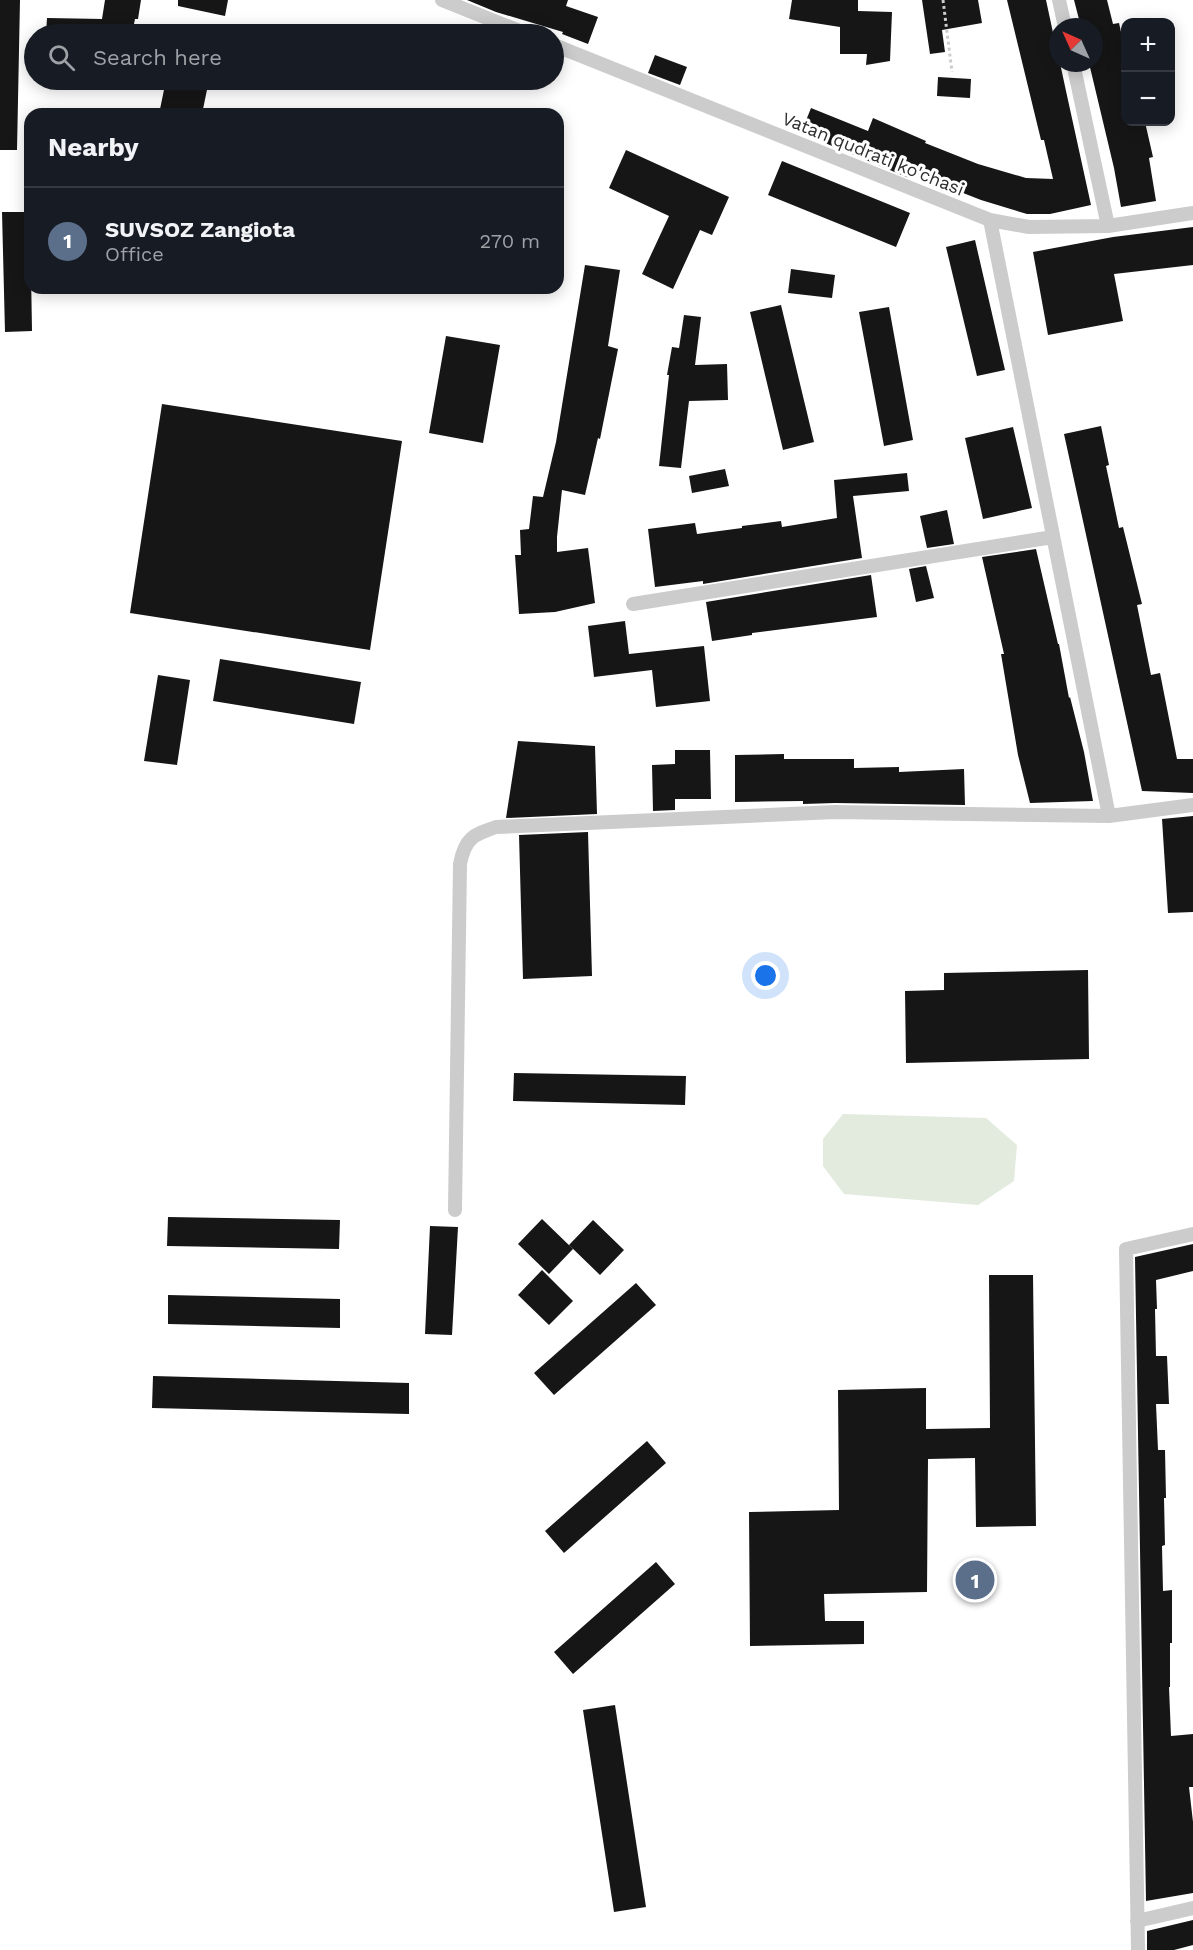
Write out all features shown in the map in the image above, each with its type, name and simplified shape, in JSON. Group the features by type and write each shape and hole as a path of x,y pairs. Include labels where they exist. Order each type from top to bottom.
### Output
{"street":[{"path":"442,0 502,24"},
{"path":"1059,0 1063,18"},
{"name":"Vatan qudrati ko'chasi","path":"564,49 990,220 1029,227 1108,226 1193,213"},
{"path":"1075,72 1108,226"},
{"path":"990,220 1109,816"},
{"path":"633,604 1053,537"},
{"path":"455,1210 459,864 463,848 476,834 496,827 835,812 1109,816 1193,804"},
{"path":"1138,1950 1126,1249 1193,1234"},
{"path":"1137,1921 1193,1908"}],"path":[{"path":"943,0 952,72"}],"shaded area":[{"path":"843,1114 986,1118 1017,1145 1014,1181 978,1205 844,1194 823,1166 823,1139"}],"building":[{"path":"0,0 20,0 17,150 0,150"},
{"path":"105,0 141,0 138,19 135,19 134,24 47,24 47,18 102,19"},
{"path":"178,0 228,0 225,16 178,6"},
{"path":"467,0 568,0 566,6 598,17 588,44 564,35 564,24 536,24 496,12"},
{"path":"792,0 858,0 858,11 892,12 890,61 866,65 867,54 840,54 840,27 789,19"},
{"path":"922,0 978,0 982,23 942,30 945,52 930,54"},
{"path":"1007,0 1046,0 1050,18 1049,72 1062,72 1091,205 1050,214 1027,214 981,200 912,173 909,178 801,133 811,108 868,131 873,118 926,141 925,143 978,164 1026,178 1053,179 1044,140 1041,140"},
{"path":"1074,0 1107,0 1113,24 1119,23 1121,32 1121,126 1146,126 1153,157 1149,158 1156,201 1121,207 1091,72 1103,72 1103,18 1079,18"},
{"path":"655,55 687,67 680,85 648,73"},
{"path":"938,77 971,79 970,98 937,96"},
{"path":"164,90 207,90 203,108 160,108"},
{"path":"626,150 729,197 712,235 700,230 673,289 642,274 669,216 609,188"},
{"path":"782,161 910,213 896,247 768,195"},
{"path":"2,212 24,212 24,294 31,294 32,331 5,332"},
{"path":"1193,227 1193,265 1114,274 1123,321 1048,335 1033,252 1113,237"},
{"path":"975,240 1005,370 977,376 946,247"},
{"path":"585,265 620,270 608,346 618,349 600,439 598,438 585,495 562,490 557,552 588,548 595,603 555,612 519,614 515,555 521,555 520,530 529,529 533,496 543,497 556,442"},
{"path":"791,269 835,275 832,298 788,293"},
{"path":"781,305 814,442 783,450 750,312"},
{"path":"889,307 913,440 884,446 859,312"},
{"path":"684,315 701,317 695,365 727,364 728,400 689,401 681,468 659,466 669,375 667,375 672,347 679,348"},
{"path":"446,336 500,345 483,443 429,433"},
{"path":"162,404 402,441 370,650 130,613"},
{"path":"1101,426 1109,465 1106,466 1119,528 1123,527 1142,604 1137,605 1151,675 1160,673 1177,759 1193,759 1193,793 1142,791 1064,434"},
{"path":"1013,427 1032,508 983,519 965,438"},
{"path":"725,469 729,486 692,493 689,476"},
{"path":"907,473 909,491 853,496 862,558 703,584 703,581 655,587 648,529 695,523 697,534 781,521 782,527 837,518 834,480"},
{"path":"947,510 954,544 927,548 920,516"},
{"path":"1036,549 1059,644 1069,698 1084,752 1093,801 1030,803 1018,755 1001,654 1004,654 982,557"},
{"path":"926,566 934,598 916,602 909,569"},
{"path":"871,575 877,617 752,633 752,635 712,641 706,602"},
{"path":"625,621 629,654 704,646 710,701 656,707 652,670 594,677 588,626"},
{"path":"220,659 361,682 354,724 213,701"},
{"path":"158,675 190,680 177,765 144,761"},
{"path":"518,741 595,746 597,814 506,818"},
{"path":"675,750 710,750 711,799 675,799 675,810 653,811 652,765 675,764"},
{"path":"784,754 784,759 854,759 854,768 899,767 899,772 964,769 965,805 803,804 803,801 735,802 735,755"},
{"path":"1193,816 1193,912 1168,913 1162,819"},
{"path":"588,832 592,976 523,979 519,835"},
{"path":"1088,970 1089,1059 906,1063 905,991 944,990 944,973"},
{"path":"514,1073 686,1076 685,1105 513,1101"},
{"path":"168,1217 340,1220 339,1249 167,1246"},
{"path":"542,1219 573,1249 549,1274 518,1244"},
{"path":"593,1220 624,1250 600,1275 569,1245"},
{"path":"430,1226 458,1227 452,1335 425,1334"},
{"path":"1193,1244 1193,1271 1156,1280 1157,1309 1155,1309 1156,1356 1167,1356 1169,1404 1156,1404 1158,1450 1165,1450 1163,1591 1172,1590 1169,1687 1171,1736 1193,1734 1193,1787 1189,1787 1193,1822 1193,1893 1146,1901 1135,1257"},
{"path":"542,1270 573,1301 549,1325 518,1295"},
{"path":"989,1275 1033,1275 1036,1526 976,1527 975,1458 928,1459 927,1592 824,1594 825,1621 864,1621 864,1644 750,1646 749,1512 839,1510 838,1390 926,1388 926,1429 990,1428"},
{"path":"636,1283 656,1305 554,1395 534,1373"},
{"path":"168,1295 340,1299 340,1328 168,1324"},
{"path":"153,1376 409,1383 409,1414 152,1408"},
{"path":"647,1441 666,1463 564,1553 545,1531"},
{"path":"656,1562 675,1584 573,1674 554,1652"},
{"path":"615,1705 646,1907 614,1912 583,1710"},
{"path":"1193,1920 1193,1945 1174,1950 1147,1950 1147,1931"}],"place":[{"name":"SUVSOZ Zangiota","path":"975,1580"}]}
